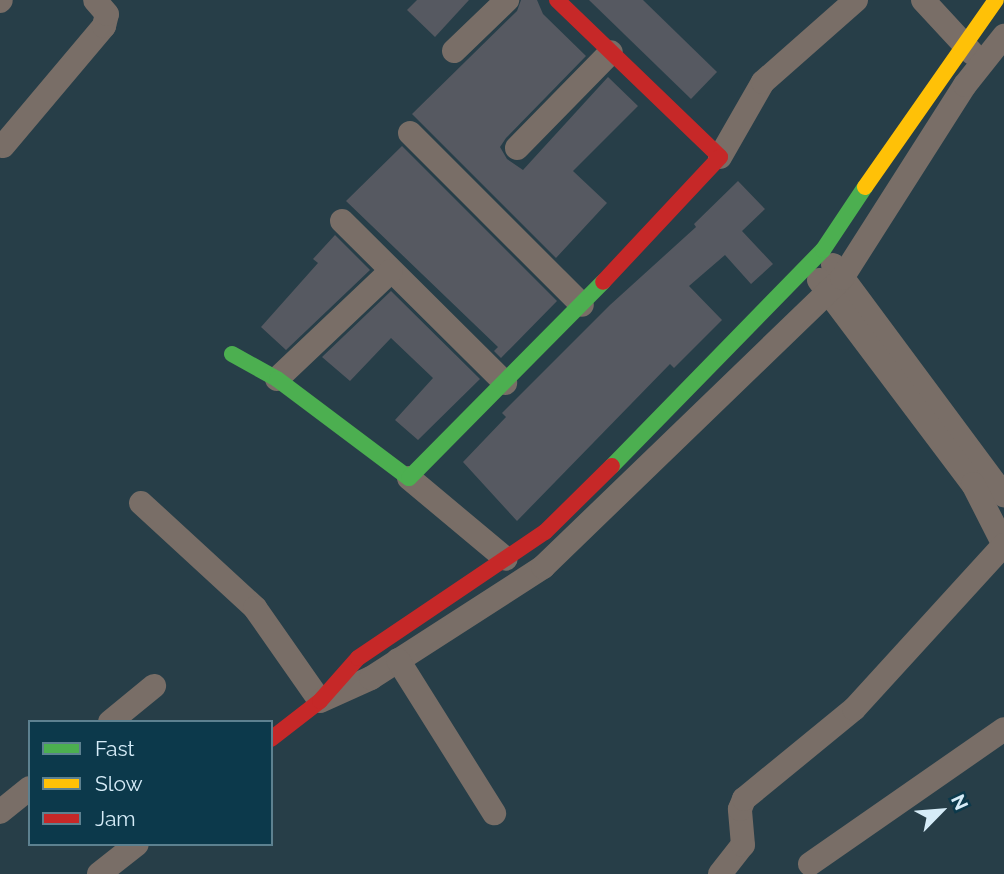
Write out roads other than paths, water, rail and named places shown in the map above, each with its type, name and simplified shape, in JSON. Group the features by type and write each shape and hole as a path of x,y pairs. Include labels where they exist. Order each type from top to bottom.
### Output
{"street":[{"path":"3,146 104,26 107,14 94,0"},
{"path":"454,51 507,0"},
{"path":"557,0 720,157"},
{"path":"409,478 582,305 720,157 763,82 856,0"},
{"path":"923,0 961,44 983,63"},
{"path":"320,701 358,658 506,559 577,503 816,259 961,44 996,0"},
{"path":"273,737 320,701 398,660 543,567 835,284 983,63 1004,36"},
{"path":"517,148 611,52"},
{"path":"410,133 582,305"},
{"path":"342,221 505,383"},
{"path":"816,259 1004,495"},
{"path":"277,379 391,271"},
{"path":"720,874 743,845 740,809 744,799 854,709 1004,545 973,484 835,284"},
{"path":"232,354 277,379 409,478 506,559"},
{"path":"141,503 255,608 320,701"},
{"path":"398,660 494,813"},
{"path":"112,720 153,686"},
{"path":"810,864 1004,729"},
{"path":"0,812 28,790"},
{"path":"99,874 134,846"}]}
